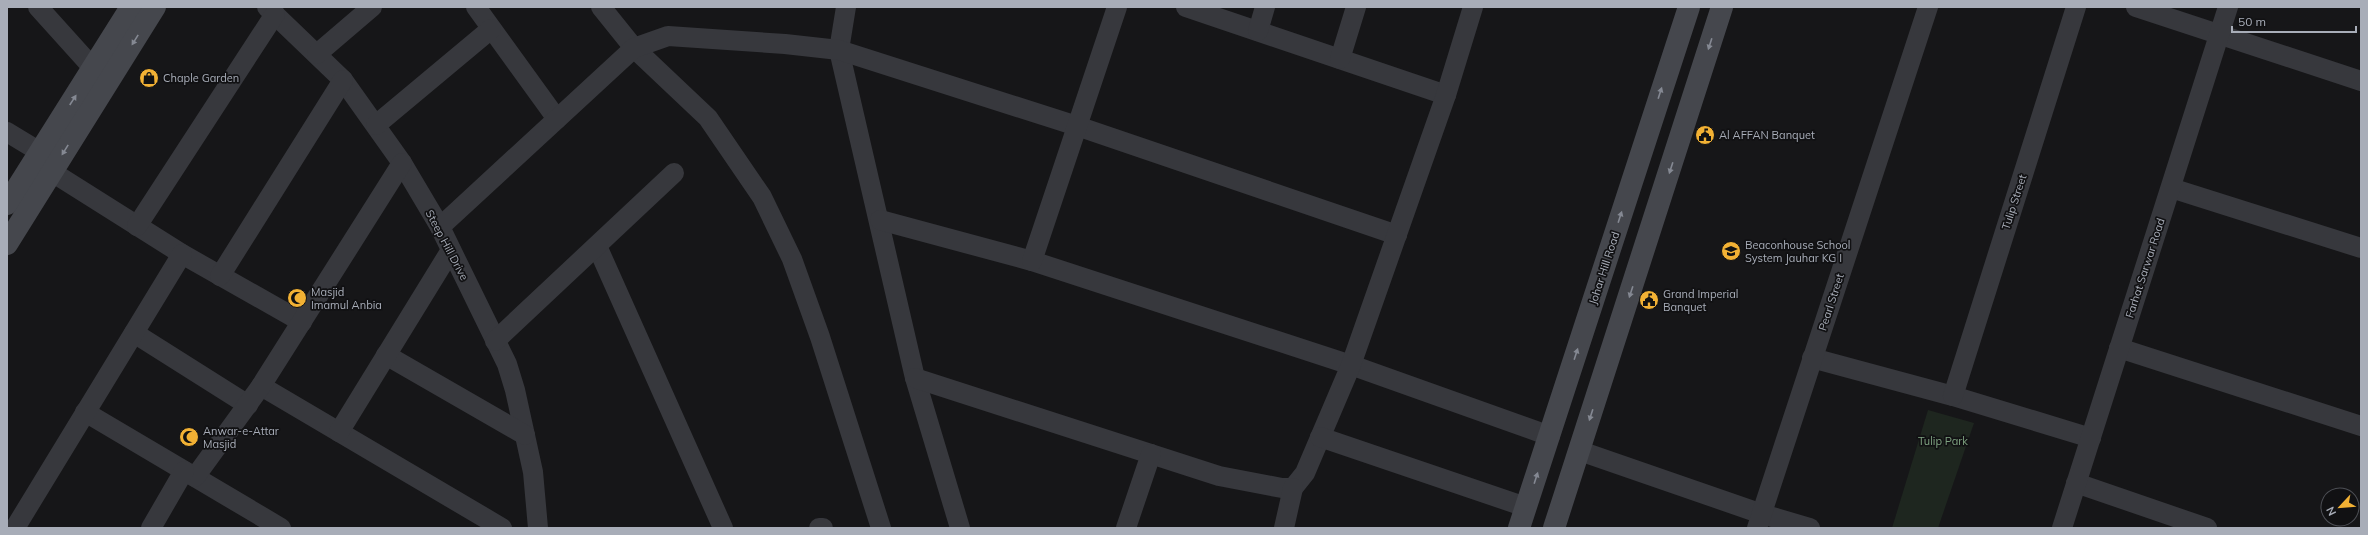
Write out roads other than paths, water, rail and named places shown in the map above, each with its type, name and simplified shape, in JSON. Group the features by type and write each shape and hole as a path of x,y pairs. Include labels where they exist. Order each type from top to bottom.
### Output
{"street":[{"path":"38,7 93,68"},
{"path":"7,244 155,7"},
{"path":"317,54 372,7"},
{"path":"476,7 557,119"},
{"path":"601,7 634,48 708,118 762,197 792,260 820,337 881,528"},
{"path":"846,7 839,50 880,220 915,378 960,528"},
{"path":"1032,260 1117,7"},
{"path":"1186,7 1446,95"},
{"path":"1258,31 1265,7"},
{"path":"1340,59 1356,7"},
{"path":"1284,528 1293,488 1305,473 1351,366 1446,95 1473,7"},
{"name":"Johar Hill Road","path":"1519,528 1688,7"},
{"path":"1554,528 1722,7"},
{"name":"Pearl Street","path":"1759,521 1928,7"},
{"name":"Tulip Street","path":"1952,396 2076,7"},
{"path":"2136,7 2361,81"},
{"name":"Farhat Sarwar Road","path":"2062,528 2228,7"},
{"path":"7,204 93,68 126,9"},
{"path":"137,226 271,10"},
{"name":"Steep Hill Drive","path":"271,10 343,80 402,163 440,227 507,364 515,390 533,472 538,528"},
{"path":"376,125 491,29"},
{"path":"440,227 634,48 668,36 785,44 839,50 1077,126 1397,234"},
{"path":"220,276 343,80"},
{"path":"7,132 40,152"},
{"path":"151,528 190,474 262,386 402,163"},
{"path":"52,172 182,254 302,322"},
{"path":"496,341 674,173"},
{"path":"2171,188 2361,248"},
{"path":"880,220 1032,260 1351,366 1550,436"},
{"path":"597,246 723,528"},
{"path":"339,432 451,250"},
{"path":"15,528 182,254"},
{"path":"134,333 248,405"},
{"path":"2119,348 2361,426"},
{"path":"386,356 525,435"},
{"path":"1812,358 1952,396 2091,438"},
{"path":"915,378 1219,476 1282,488 1293,488"},
{"path":"262,386 502,528"},
{"path":"85,412 281,528"},
{"path":"1320,436 1526,507"},
{"path":"1580,451 1759,521 1810,528"},
{"path":"1126,528 1151,454"},
{"path":"2076,483 2207,528"}],"place":[{"name":"Chaple Garden","path":"149,78"},
{"name":"Al AFFAN Banquet","path":"1705,135"},
{"name":"Beaconhouse School System Jauhar KG I","path":"1731,251"},
{"name":"Masjid Imamul Anbia","path":"297,298"},
{"name":"Grand Imperial Banquet","path":"1649,300"},
{"name":"Anwar-e-Attar Masjid","path":"189,437"}],"park label":[{"name":"Tulip Park","path":"1943,441"}]}
